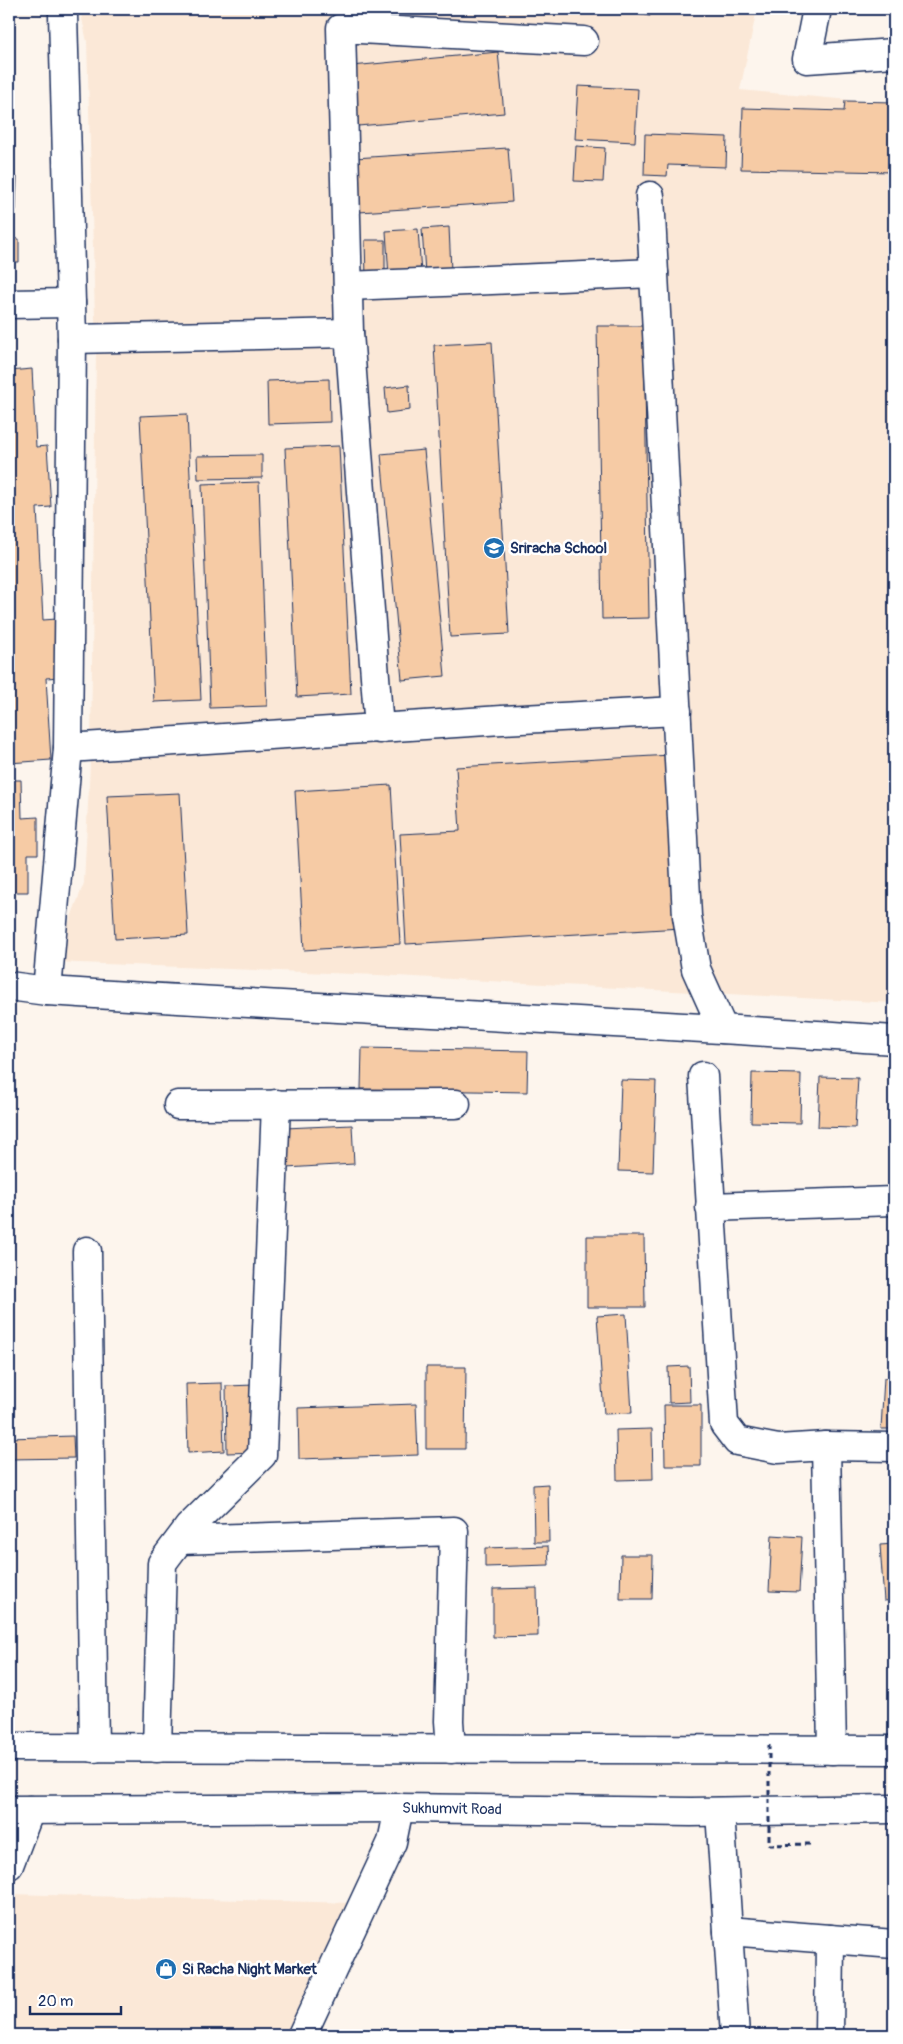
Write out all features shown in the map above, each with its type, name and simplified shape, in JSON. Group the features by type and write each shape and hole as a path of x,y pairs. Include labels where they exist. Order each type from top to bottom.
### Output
{"main road":[{"path":"817,9 807,59 894,53"},
{"path":"47,991 68,748 72,339 63,15"},
{"path":"379,729 349,333 341,28 584,41"},
{"path":"650,196 687,916 696,968 722,1029"},
{"path":"348,286 654,272"},
{"path":"9,304 70,302"},
{"path":"72,339 349,333"},
{"path":"68,748 502,720 677,711"},
{"path":"9,986 47,991 356,1010 894,1040"},
{"path":"703,1076 724,1424 737,1442 778,1449 826,1446 894,1447"},
{"path":"157,1748 162,1563 189,1527 262,1455 276,1104"},
{"path":"178,1105 456,1104"},
{"path":"710,1207 894,1201"},
{"path":"87,1251 94,1748"},
{"path":"826,1446 832,1750"},
{"path":"180,1540 454,1531 451,1749"},
{"path":"9,1747 894,1750"},
{"path":"302,2035 392,1842 399,1808"},
{"name":"Sukhumvit Road","path":"19,1810 399,1808 720,1812 894,1809"},
{"path":"9,1866 19,1810"},
{"path":"720,1812 736,2035"},
{"path":"728,1931 894,1944"},
{"path":"829,2035 830,1939"}],"path":[{"path":"769,1744 769,1845 810,1844"}],"shaded area":[{"name":"Sriracha School","path":"80,9 757,9 740,90 894,104 894,1003 378,975 54,962 84,883 91,744 96,352 87,42"},
{"name":"Si Racha Night Market","path":"9,1894 354,1903 292,2035 9,2035"}],"building":[{"path":"600,9 651,9 650,16"},
{"path":"498,52 504,113 358,126 352,66"},
{"path":"578,86 638,89 635,142 575,139"},
{"path":"845,101 894,102 894,172 741,169 743,108 844,111"},
{"path":"645,134 727,137 726,167 668,165 667,176 644,175"},
{"path":"576,146 605,148 603,182 574,181"},
{"path":"508,148 512,202 359,212 355,158"},
{"path":"9,177 17,177 16,210 9,210"},
{"path":"449,227 451,271 425,273 422,229"},
{"path":"418,229 421,274 389,277 386,231"},
{"path":"9,238 19,239 19,262 9,262"},
{"path":"365,240 385,240 385,277 366,277"},
{"path":"597,326 644,326 649,618 602,619"},
{"path":"492,342 509,634 450,637 434,345"},
{"path":"32,369 36,447 47,446 51,507 37,508 43,620 57,619 60,677 46,678 51,760 9,763 9,371"},
{"path":"329,379 330,422 268,424 267,381"},
{"path":"409,385 410,410 387,413 385,388"},
{"path":"187,414 201,700 154,702 140,416"},
{"path":"339,446 351,694 297,697 285,448"},
{"path":"424,450 445,676 402,680 381,454"},
{"path":"262,455 262,478 198,479 197,456"},
{"path":"259,482 267,706 210,708 202,484"},
{"path":"671,755 681,928 406,944 400,834 460,831 456,767"},
{"path":"9,780 21,780 22,818 38,817 38,854 28,854 28,892 9,892"},
{"path":"391,785 400,944 304,950 295,791"},
{"path":"180,793 188,935 115,939 107,796"},
{"path":"362,1048 528,1051 527,1092 361,1089"},
{"path":"752,1073 801,1074 800,1123 751,1122"},
{"path":"820,1077 858,1078 855,1128 818,1127"},
{"path":"621,1080 656,1081 653,1172 618,1171"},
{"path":"352,1125 354,1164 286,1168 285,1128"},
{"path":"587,1236 644,1236 645,1307 587,1307"},
{"path":"894,1269 894,1348 893,1348"},
{"path":"626,1314 632,1413 604,1414 597,1316"},
{"path":"689,1366 690,1402 669,1403 668,1367"},
{"path":"426,1367 466,1367 465,1449 426,1449"},
{"path":"884,1378 894,1379 894,1429 881,1429"},
{"path":"222,1383 224,1451 188,1453 186,1384"},
{"path":"255,1385 256,1452 227,1453 226,1386"},
{"path":"416,1404 418,1455 299,1459 298,1408"},
{"path":"664,1405 701,1405 701,1466 665,1466"},
{"path":"652,1429 653,1479 617,1480 616,1430"},
{"path":"73,1436 74,1458 9,1459 9,1438"},
{"path":"891,1469 894,1469 894,1517"},
{"path":"548,1484 549,1542 534,1542 533,1485"},
{"path":"772,1535 802,1537 799,1592 769,1591"},
{"path":"894,1544 894,1600 884,1601 880,1545"},
{"path":"548,1546 549,1565 485,1567 485,1548"},
{"path":"621,1555 653,1555 652,1599 620,1599"},
{"path":"537,1588 538,1636 493,1637 493,1589"}],"place":[{"name":"Sriracha School","path":"494,548"},
{"name":"Si Racha Night Market","path":"166,1969"}]}
